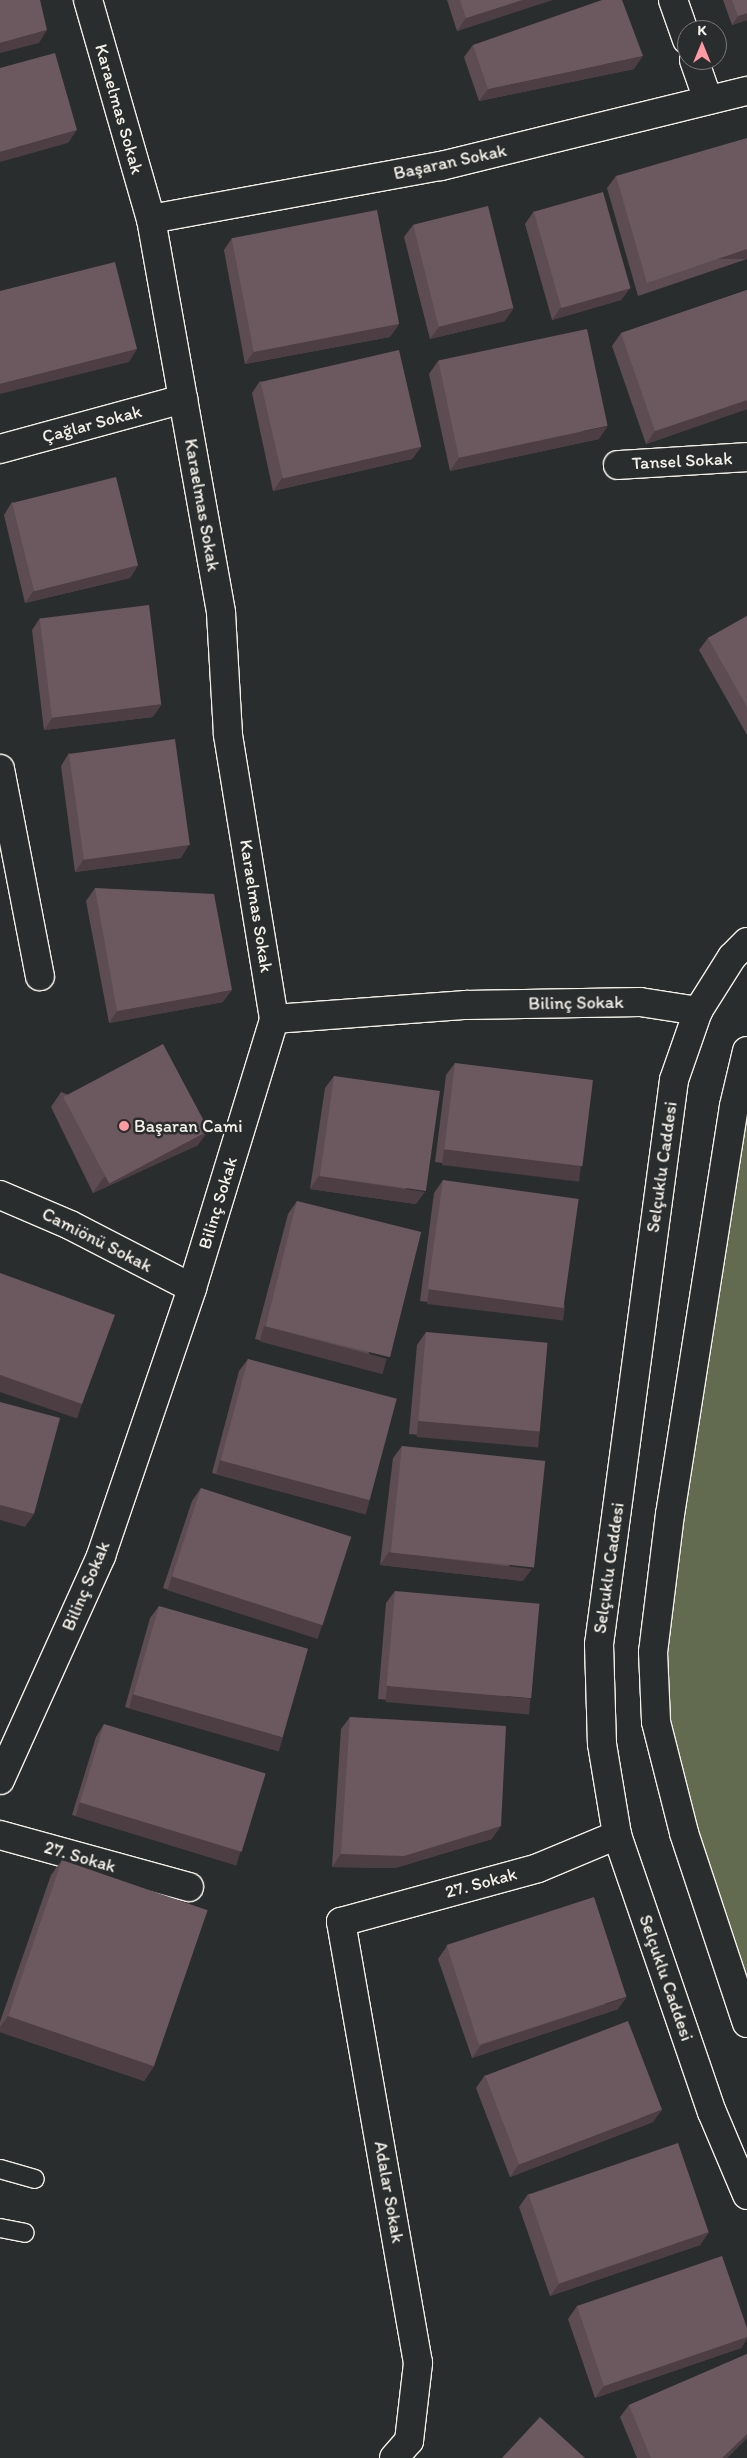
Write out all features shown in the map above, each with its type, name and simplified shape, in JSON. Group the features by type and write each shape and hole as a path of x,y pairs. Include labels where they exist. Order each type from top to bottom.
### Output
{"street":[{"name":"Karaelmas Sokak","path":"88,0 151,219 221,613 228,735 274,1019"},
{"path":"673,0 680,20"},
{"path":"698,70 708,100"},
{"name":"Başaran Sokak","path":"151,219 441,166 747,91"},
{"name":"Çağlar Sokak","path":"0,449 183,399"},
{"name":"Tansel Sokak","path":"618,465 747,457"},
{"path":"1,782 40,976"},
{"name":"Selçuklu Caddesi","path":"747,942 732,957 698,1012 674,1080 599,1644 602,1744 617,1835 712,2112 747,2195"},
{"name":"Bilinç Sokak","path":"0,1780 101,1556 192,1288 274,1019 466,1005 640,1002 698,1012"},
{"path":"747,1051 734,1106 671,1504 653,1652 656,1722 684,1833 747,2023"},
{"name":"Camiönü Sokak","path":"0,1195 70,1224 192,1288"},
{"name":"27. Sokak","path":"0,1835 188,1887"},
{"name":"27. Sokak","path":"342,1922 538,1868 617,1835"},
{"name":"Adalar Sokak","path":"342,1922 418,2363 409,2440 394,2458"}],"lane":[{"path":"0,2169 35,2179"},
{"path":"0,2228 25,2233"}],"green space":[{"path":"747,1079 747,2008 659,1709 679,1450"}],"building":[{"path":"0,0 40,0 47,30 0,43"},
{"path":"460,0 522,0 466,18"},
{"path":"602,0 622,0 643,56 488,89 473,45"},
{"path":"732,0 747,0 747,13 738,16"},
{"path":"55,53 77,130 0,152 0,68"},
{"path":"747,138 747,249 647,283 616,176"},
{"path":"603,192 631,288 561,308 534,212"},
{"path":"488,206 513,308 439,327 413,225"},
{"path":"377,210 399,324 254,352 232,238"},
{"path":"115,262 137,349 0,384 0,291"},
{"path":"747,290 747,400 655,431 621,333"},
{"path":"587,329 608,426 459,457 438,361"},
{"path":"399,350 421,446 283,478 261,382"},
{"path":"116,477 138,565 34,591 12,503"},
{"path":"149,605 161,704 52,718 40,618"},
{"path":"747,616 747,707 708,638"},
{"path":"175,739 190,845 84,860 69,754"},
{"path":"95,888 214,894 232,990 117,1011"},
{"name":"Başaran Cami","path":"163,1044 209,1131 109,1184 63,1097"},
{"path":"455,1063 593,1080 582,1166 444,1149"},
{"path":"334,1076 440,1091 426,1191 320,1176"},
{"path":"443,1180 579,1199 563,1308 428,1289"},
{"path":"297,1201 421,1232 390,1357 266,1326"},
{"path":"0,1273 115,1315 82,1404 0,1375"},
{"path":"426,1332 548,1343 540,1431 418,1421"},
{"path":"248,1359 397,1399 370,1500 221,1460"},
{"path":"0,1402 60,1418 34,1514 0,1505"},
{"path":"402,1446 545,1461 534,1567 391,1552"},
{"path":"201,1488 351,1537 323,1625 172,1576"},
{"path":"395,1591 539,1604 531,1698 387,1686"},
{"path":"159,1606 308,1649 283,1737 134,1694"},
{"path":"350,1717 506,1726 501,1826 404,1856 341,1854"},
{"path":"104,1724 266,1773 242,1852 80,1802"},
{"path":"62,1860 208,1910 154,2066 8,2016"},
{"path":"594,1897 626,1997 479,2045 447,1945"},
{"path":"628,2021 662,2110 519,2165 485,2076"},
{"path":"678,2143 709,2232 559,2283 529,2194"},
{"path":"722,2256 747,2328 747,2337 604,2386 577,2306"},
{"path":"747,2354 747,2434 722,2458 651,2458 629,2405"},
{"path":"540,2417 585,2458 502,2458"}],"place":[{"name":"Başaran Cami","path":"124,1126"}]}
